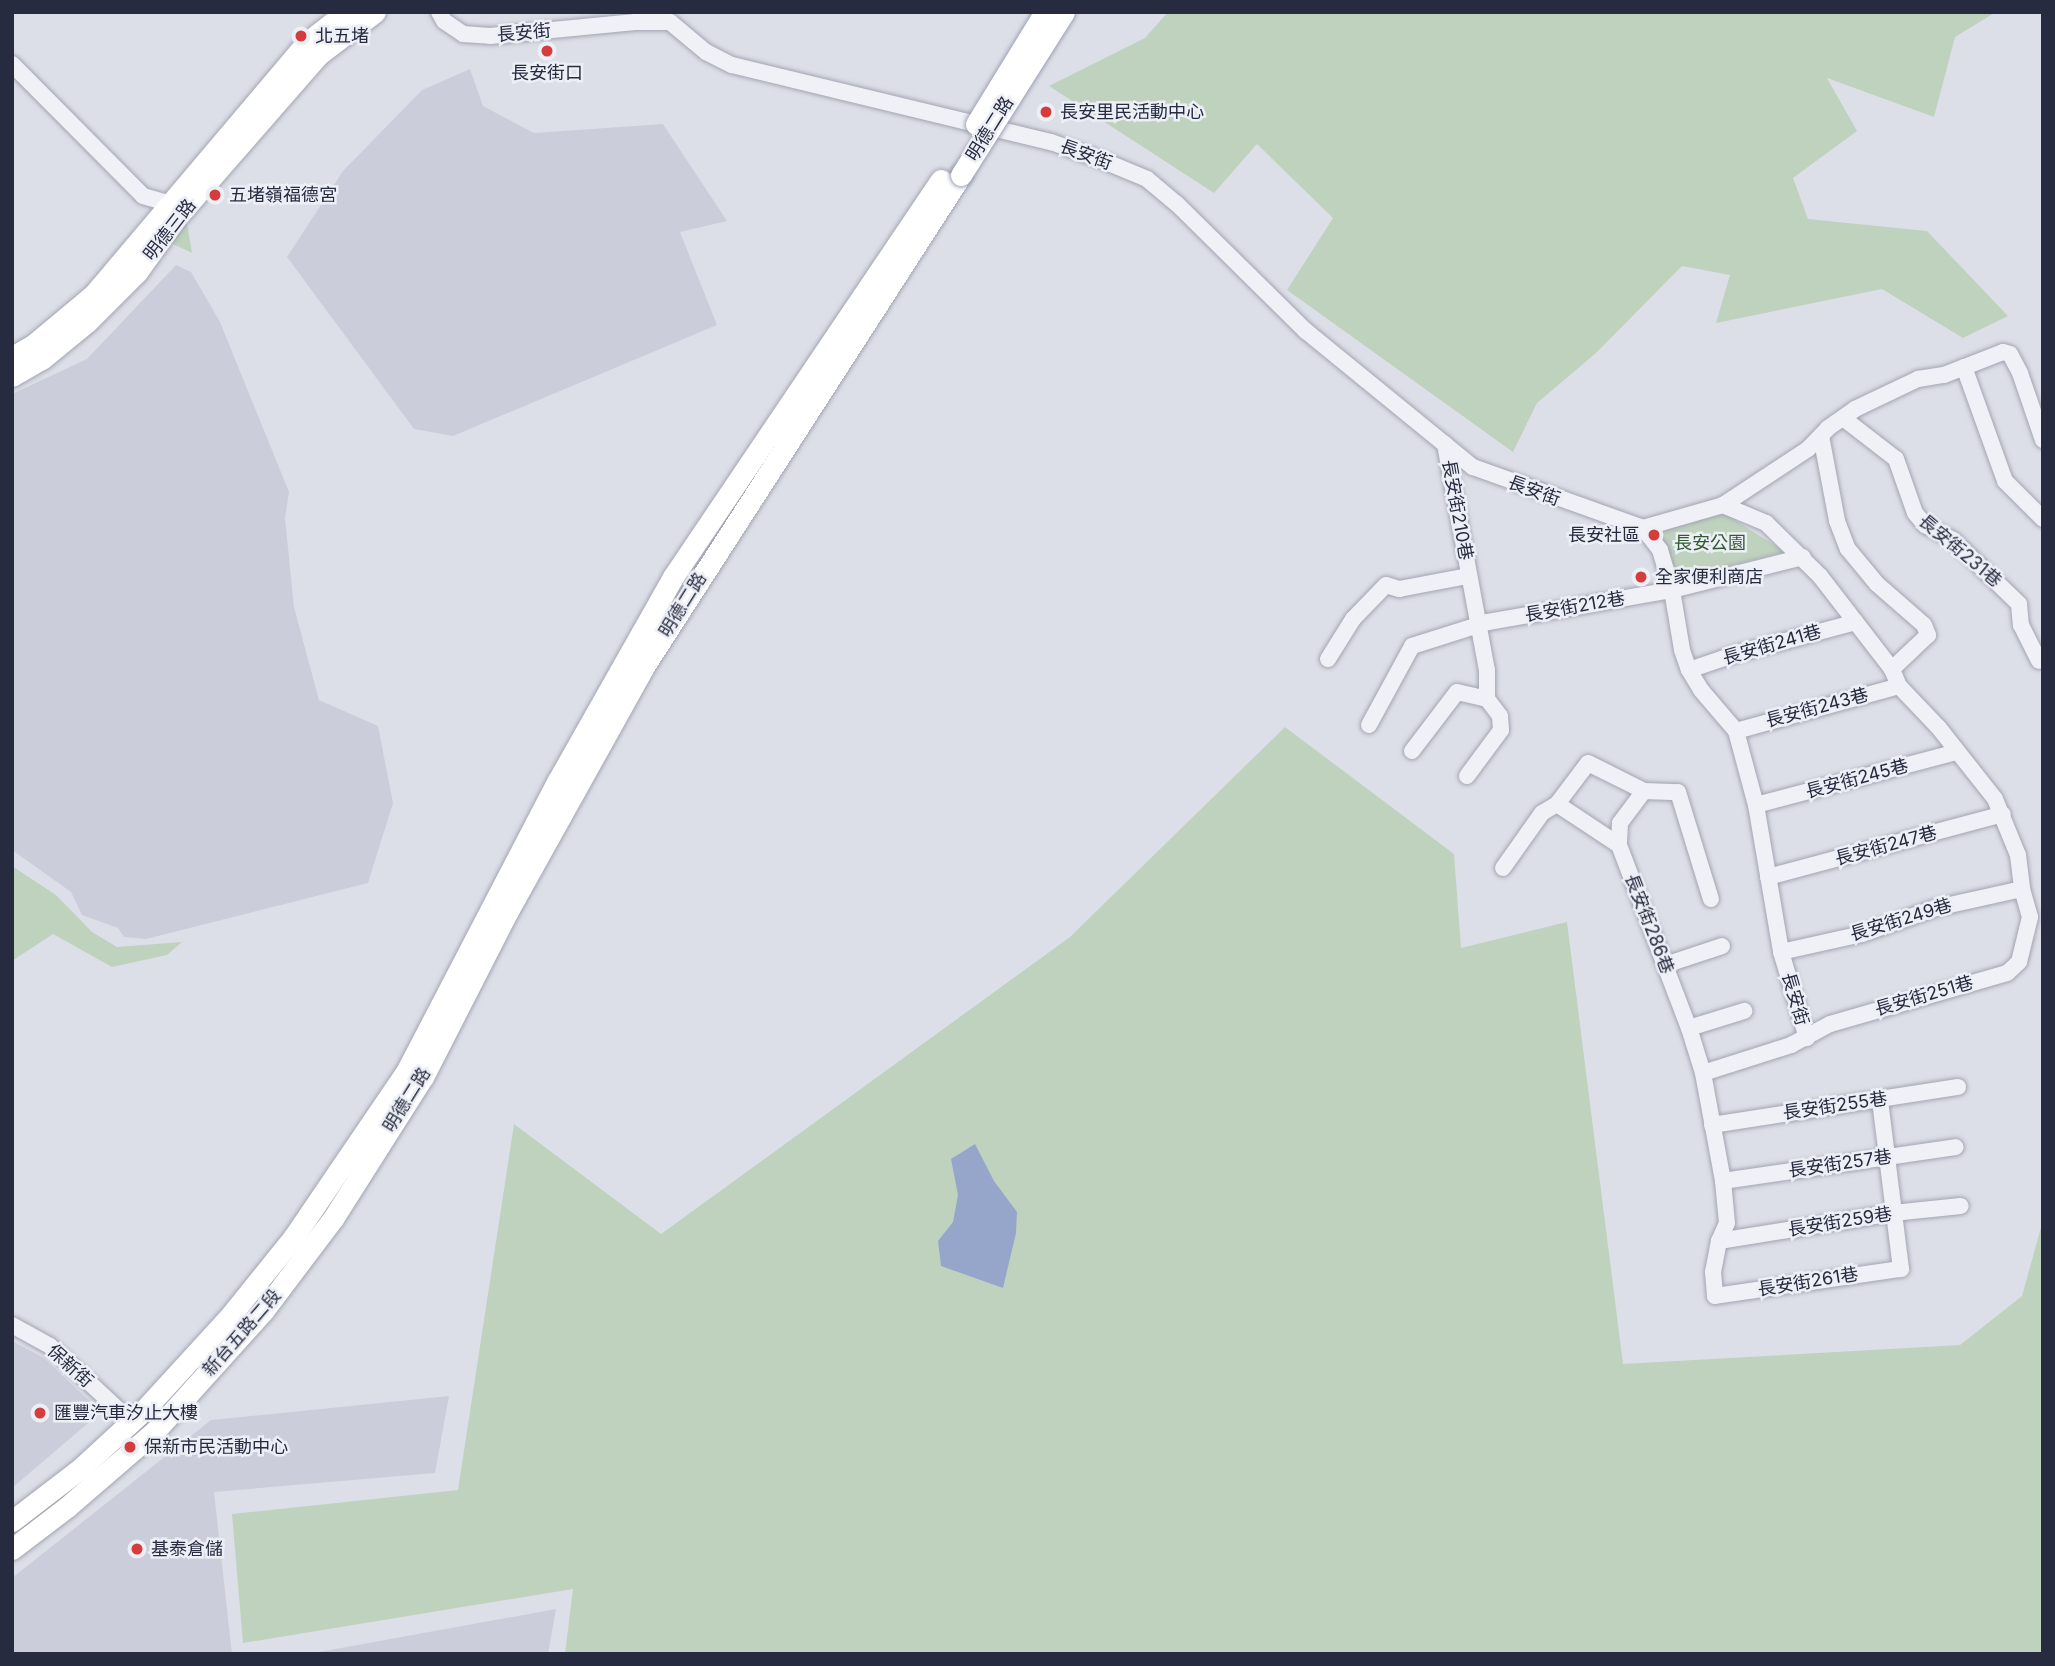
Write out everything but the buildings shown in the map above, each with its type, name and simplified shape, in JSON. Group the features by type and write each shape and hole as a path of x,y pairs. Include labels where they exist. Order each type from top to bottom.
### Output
{"main road":[{"name":"明德三路","path":"12,357 33,345 94,293 153,237 306,43 346,12"},
{"name":"明德三路","path":"177,205 318,55 375,12"},
{"name":"明德二路","path":"334,1217 423,1077 508,911 643,668 955,171 1045,12"},
{"name":"明德二路","path":"314,1207 407,1070 557,782 673,577 1064,12"},
{"name":"明德三路","path":"12,376 42,359 87,322 137,272 153,237"},
{"name":"新台五路二段","path":"12,1521 81,1468 144,1410 256,1285 314,1207"},
{"name":"新台五路二段","path":"12,1549 67,1507 155,1432 264,1310 334,1217"}],"street":[{"name":"長安街","path":"439,12 444,21 463,34 490,36 635,22 670,22 706,52 732,65 1051,142 1147,179 1306,331 1473,467 1643,528 1660,550 1672,590 1682,650 1689,670 1701,690 1735,731 1756,805 1781,952 1807,1038 1703,1073"},
{"path":"12,64 143,196 177,205"},
{"path":"143,196 153,237"},
{"path":"1643,528 1723,505 1808,449 1843,418 1918,379 1964,368 2003,352 2010,354 2020,373 2043,440"},
{"path":"1964,368 2006,481 2043,519"},
{"name":"長安街231巷","path":"1843,418 1896,459 1915,513 1925,525 1953,540 2020,604 2021,625 2039,661"},
{"path":"1821,436 1837,521 1848,549 1877,584 1924,625 1928,635 1892,669"},
{"name":"長安街210巷","path":"1445,444 1487,670 1487,699"},
{"path":"1723,505 1766,523 1803,557 1892,669 1899,686 1939,728 2003,814 2018,855 2022,889"},
{"name":"長安街212巷","path":"1369,724 1412,646 1478,625 1672,590 1803,557"},
{"name":"長安街210巷","path":"1328,659 1353,619 1386,585 1399,589 1468,576"},
{"name":"長安街241巷","path":"1689,670 1737,654 1856,622"},
{"name":"長安街243巷","path":"1735,731 1899,686"},
{"path":"1412,751 1457,692 1487,699 1500,716 1501,730 1467,776"},
{"name":"長安街245巷","path":"1756,805 1957,752"},
{"path":"1503,869 1542,813 1557,804 1588,763 1644,791 1678,792 1711,899"},
{"path":"1619,845 1620,823 1644,791"},
{"path":"1557,804 1619,845"},
{"name":"長安街247巷","path":"1768,877 2003,814"},
{"name":"長安街286巷","path":"1619,845 1689,1028 1703,1073"},
{"name":"長安街251巷","path":"1807,1038 1830,1024 2007,972 2019,962 2030,917 2022,889"},
{"name":"長安街249巷","path":"1781,952 1863,933 1936,908 2022,889"},
{"path":"1665,965 1721,946"},
{"path":"1689,1028 1745,1011"},
{"path":"1703,1073 1723,1181 1727,1223 1719,1241"},
{"name":"長安街255巷","path":"1712,1125 1958,1087"},
{"path":"1880,1100 1889,1157 1893,1213"},
{"name":"長安街257巷","path":"1723,1181 1956,1147"},
{"name":"長安街259巷","path":"1719,1241 1893,1213 1961,1206"},
{"name":"長安街261巷","path":"1719,1241 1713,1272 1715,1296 1901,1269 1893,1213"},
{"name":"保新街","path":"12,1325 50,1346 123,1414"}],"shaded area":[{"path":"470,69 483,106 534,133 663,124 727,221 680,232 717,325 453,436 414,429 287,257 343,171 422,90"},
{"path":"176,265 191,272 220,322 289,492 285,518 294,607 319,700 378,726 393,803 368,883 146,939 124,937 118,928 82,915 71,892 12,850 12,394 87,359"},
{"path":"12,1341 44,1358 101,1412 12,1488"},
{"path":"449,1396 435,1473 214,1492 232,1654 12,1654 12,1578 211,1420"},
{"path":"556,1609 548,1654 308,1654"}],"green space":[{"path":"1168,12 1996,12 1955,37 1934,117 1827,78 1857,131 1793,178 1808,219 1927,231 2008,316 1963,338 1882,289 1716,323 1730,275 1682,266 1596,353 1537,403 1513,452 1287,290 1333,218 1257,144 1214,193 1049,86 1145,38"},
{"path":"187,223 192,253 171,243"},
{"name":"長安公園","path":"1722,512 1785,552 1672,580 1656,530"},
{"path":"1285,727 1454,854 1461,948 1567,922 1623,1364 1960,1345 2022,1296 2043,1220 2043,1654 565,1654 573,1589 243,1643 232,1514 458,1490 514,1124 661,1234 1070,937"},
{"path":"12,866 56,895 92,932 117,947 182,942 167,955 112,967 53,934 12,961"}],"water":[{"path":"975,1144 994,1181 1017,1212 1016,1233 1003,1288 941,1266 938,1241 953,1222 958,1195 951,1159"}],"place":[{"name":"北五堵","path":"301,36"},
{"name":"長安街口","path":"547,51"},
{"name":"長安里民活動中心","path":"1046,112"},
{"name":"五堵嶺福德宮","path":"215,195"},
{"name":"長安社區","path":"1654,535"},
{"name":"全家便利商店","path":"1641,577"},
{"name":"匯豐汽車汐止大樓","path":"40,1413"},
{"name":"保新市民活動中心","path":"130,1447"},
{"name":"基泰倉儲","path":"137,1549"}]}
